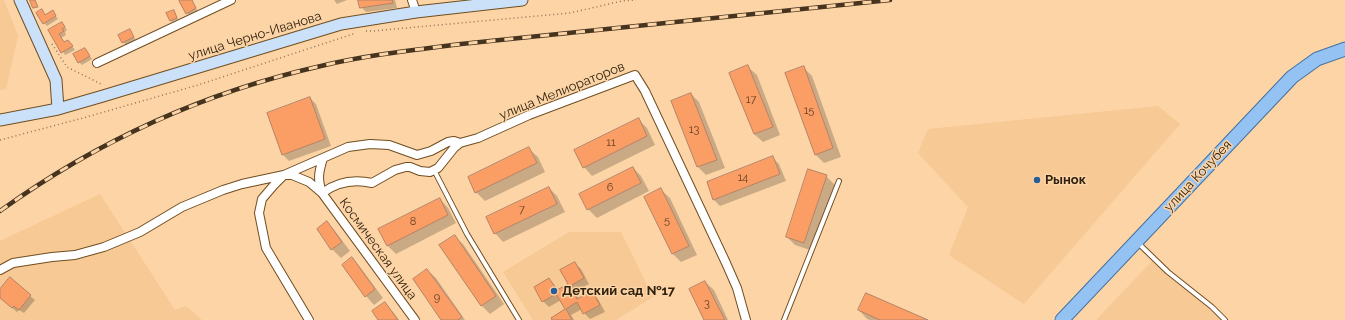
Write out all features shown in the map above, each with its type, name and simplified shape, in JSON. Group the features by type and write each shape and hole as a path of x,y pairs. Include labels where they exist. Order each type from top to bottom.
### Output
{"main road":[{"path":"20,0 56,80 58,109"},
{"name":"улица Черно-Иванова","path":"0,120 58,109 341,24 416,12 522,0"},
{"name":"улица Кочубея","path":"1062,320 1292,77 1316,59 1345,49"}],"street":[{"path":"98,63 231,0"},
{"path":"412,0 416,12"},
{"name":"улица Мелиораторов","path":"460,143 478,138 529,115 635,75 645,91 737,288 746,320"},
{"path":"0,270 13,263 75,255 104,247 140,232 182,207 223,190 242,184 284,175 348,148 370,144 389,145 417,155 431,151 448,142 454,141 460,143"},
{"path":"322,193 329,188 351,181 372,183 395,170 406,167 410,167 420,172 430,172 438,168 454,148 460,143"},
{"path":"322,193 318,178 323,158"},
{"path":"309,320 266,248 259,213 262,199 284,175 292,175 303,178 322,193"},
{"name":"Космическая улица","path":"322,193 415,320"}],"lane":[{"path":"434,170 467,234 519,320"},
{"path":"784,320 839,181"},
{"path":"1136,241 1168,272 1212,307 1225,320"}],"path":[{"path":"0,140 198,85 361,31 570,13 622,1 636,0"},
{"path":"51,43 67,68 104,85"}],"shaded area":[{"path":"0,0 4,0 18,36 6,89 0,90"},
{"name":"Рынок","path":"1158,106 1180,124 1024,304 949,255 968,207 918,153 928,129"},
{"path":"100,194 175,310 186,306 202,320 0,320 0,241"},
{"path":"569,232 621,232 653,297 616,320 533,320 503,272"},
{"path":"1156,257 1221,320 1096,320"}],"building":[{"path":"30,0 35,0 38,7 33,8"},
{"path":"192,0 196,8 186,14 179,1"},
{"path":"358,0 392,0 393,3 360,8"},
{"path":"42,9 45,15 53,10 56,16 43,24 36,13"},
{"path":"174,10 177,18 170,21 166,13"},
{"path":"62,22 65,27 62,29 64,31 59,34 64,42 68,40 73,46 61,53 48,30"},
{"path":"130,29 134,37 122,43 118,35"},
{"path":"85,48 90,56 78,63 73,54"},
{"path":"748,65 773,127 754,134 729,73"},
{"path":"804,66 833,148 815,155 785,73"},
{"path":"691,93 717,160 697,167 671,101"},
{"path":"310,97 325,139 282,155 267,113"},
{"path":"639,118 647,136 583,168 574,150"},
{"path":"529,147 537,163 475,193 468,177"},
{"path":"773,156 780,174 713,200 707,182"},
{"path":"633,167 641,183 587,210 579,194"},
{"path":"808,169 827,175 804,243 786,237"},
{"path":"549,187 557,204 494,234 486,217"},
{"path":"661,188 689,246 672,254 644,197"},
{"path":"440,198 448,215 387,246 378,229"},
{"path":"327,221 342,242 331,250 317,229"},
{"path":"455,235 496,296 481,306 439,245"},
{"path":"352,257 375,289 365,297 342,265"},
{"name":"Детский сад №17","path":"575,262 584,278 570,286 577,299 592,291 600,305 583,314 577,302 566,309 572,320 552,320 551,318 565,309 556,294 542,302 534,287 549,278 557,290 568,284 560,270"},
{"path":"427,269 462,317 458,320 441,320 413,279"},
{"path":"10,277 31,295 19,310 14,306 12,308 0,298 0,289"},
{"path":"705,281 725,320 704,320 689,289"},
{"path":"866,293 928,320 880,320 858,310"},
{"path":"385,302 398,320 378,320 372,311"}],"railway":[{"path":"0,211 74,163 153,122 235,90 321,66 373,56 461,44 890,0"}],"place":[{"name":"Рынок","path":"1037,180"},
{"name":"Детский сад №17","path":"554,291"}]}
